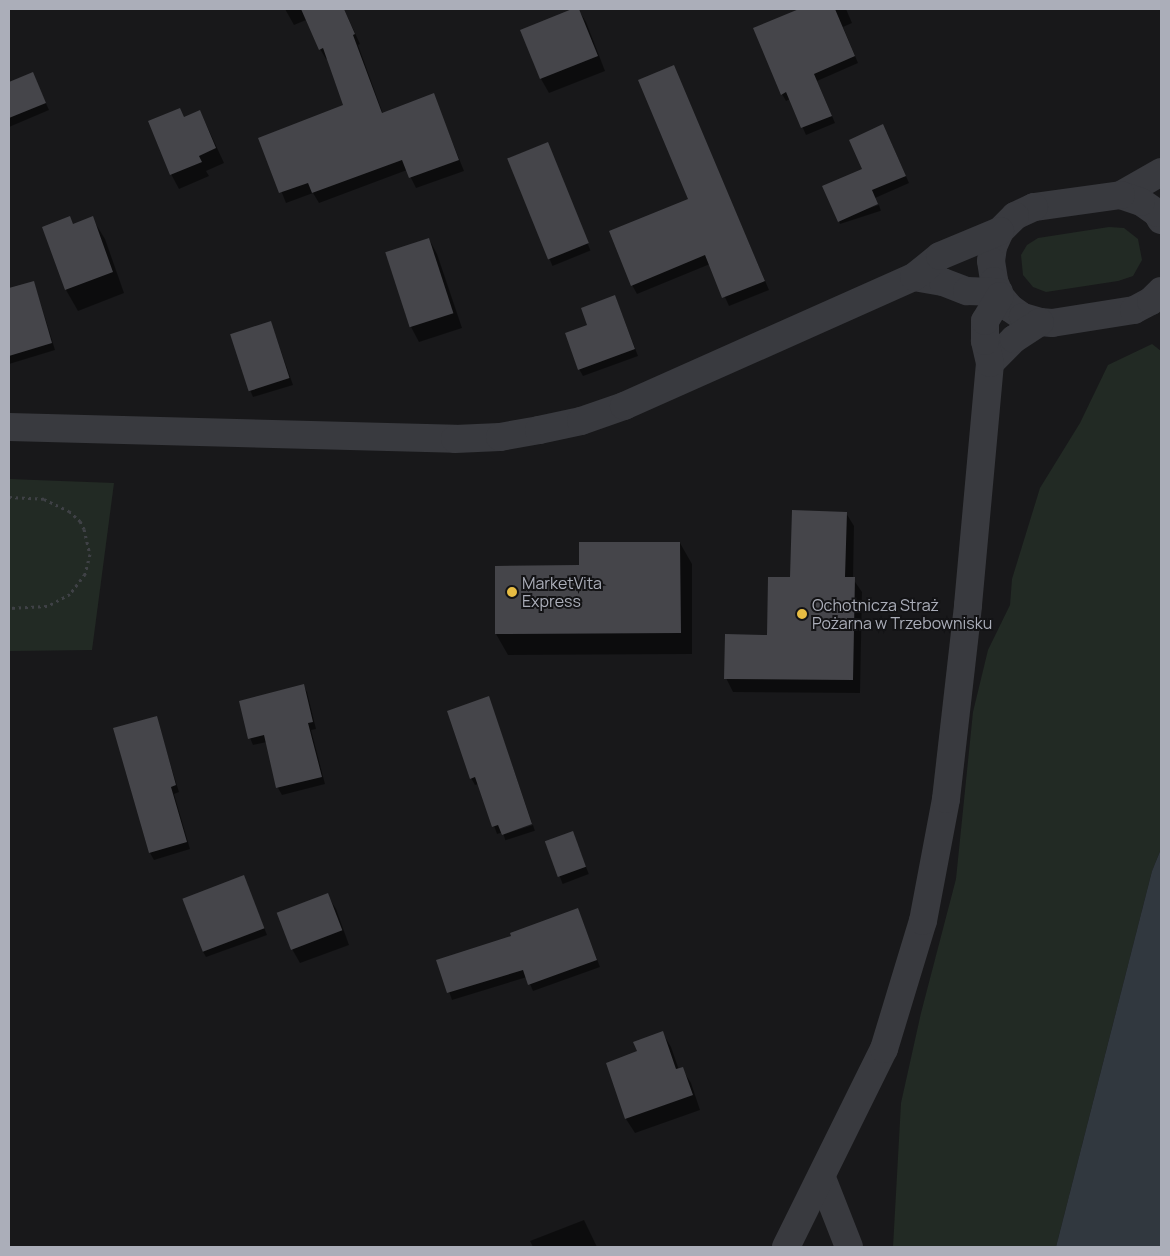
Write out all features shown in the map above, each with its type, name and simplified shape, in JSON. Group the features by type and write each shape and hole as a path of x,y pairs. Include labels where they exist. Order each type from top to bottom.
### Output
{"street":[{"path":"9,427 455,440 500,437 581,421 624,406 914,277 940,256 1000,231 1015,216 1034,206 1121,195 1161,172"},
{"path":"1121,195 1141,202 1157,213 1161,220"},
{"path":"1000,231 993,248 991,260 994,281 999,294 1010,308 1024,317 1040,322 1052,323 1134,310 1151,301 1161,291"},
{"path":"914,277 942,282 967,291 999,294"},
{"path":"786,1247 822,1178 884,1049 923,921 946,799 968,605 990,363 985,341 985,321 999,294"},
{"path":"990,363 1014,339 1040,322"},
{"path":"822,1178 849,1247"}],"path":[{"path":"9,497 44,499 69,511 80,521 84,528 90,554 85,574 70,594 46,606 9,608"}],"shaded area":[{"path":"1109,227 1124,228 1138,239 1142,260 1133,276 1118,281 1046,292 1033,287 1023,275 1021,255 1027,245 1038,238"},
{"path":"1152,344 1161,351 1161,849 1152,871 1056,1247 893,1247 901,1103 921,1013 956,879 973,712 988,650 1010,605 1012,579 1040,488 1080,423 1108,365"},
{"path":"9,479 114,483 92,650 9,651"},
{"path":"1161,849 1161,1247 1056,1247 1152,871"}],"building":[{"path":"301,9 344,9 355,34 353,35 382,113 434,93 459,160 409,178 402,160 312,193 308,183 279,193 258,138 343,105 323,48 319,50"},
{"path":"572,9 579,9 598,56 540,79 520,30"},
{"path":"799,9 835,9 855,56 814,74 832,116 801,128 786,92 781,95 753,28"},
{"path":"674,65 765,281 722,298 705,255 631,286 609,231 688,199 638,80"},
{"path":"33,72 46,103 9,118 9,82"},
{"path":"180,108 184,117 200,110 216,148 199,156 202,162 170,175 148,121"},
{"path":"883,124 906,176 872,190 878,204 838,222 822,186 862,169 849,140"},
{"path":"548,142 589,243 548,260 507,158"},
{"path":"70,216 73,224 93,216 113,272 65,290 42,227"},
{"path":"429,238 453,313 410,327 385,252"},
{"path":"34,281 52,343 9,356 9,288"},
{"path":"615,295 635,349 578,370 565,333 587,325 581,308"},
{"path":"271,321 290,378 249,391 230,334"},
{"path":"792,510 847,512 845,577 855,577 853,680 724,679 725,634 767,635 768,577 790,577"},
{"path":"579,542 680,542 681,633 495,634 495,566 579,565"},
{"path":"304,684 313,722 308,723 322,777 276,788 264,735 248,739 239,701"},
{"path":"489,696 532,824 502,835 498,825 492,827 475,777 470,779 447,711"},
{"path":"157,716 176,785 171,787 187,842 149,853 113,728"},
{"path":"573,831 586,867 558,877 545,841"},
{"path":"244,875 264,928 203,952 182,899"},
{"path":"328,893 342,930 291,950 277,913"},
{"path":"578,908 597,960 528,985 523,970 447,993 436,960 511,936 510,933"},
{"path":"663,1031 676,1069 683,1067 693,1095 625,1119 606,1063 637,1051 633,1042"}],"place":[{"name":"MarketVita Express","path":"512,592"},
{"name":"Ochotnicza Straż Pożarna w Trzebownisku","path":"802,614"}]}
